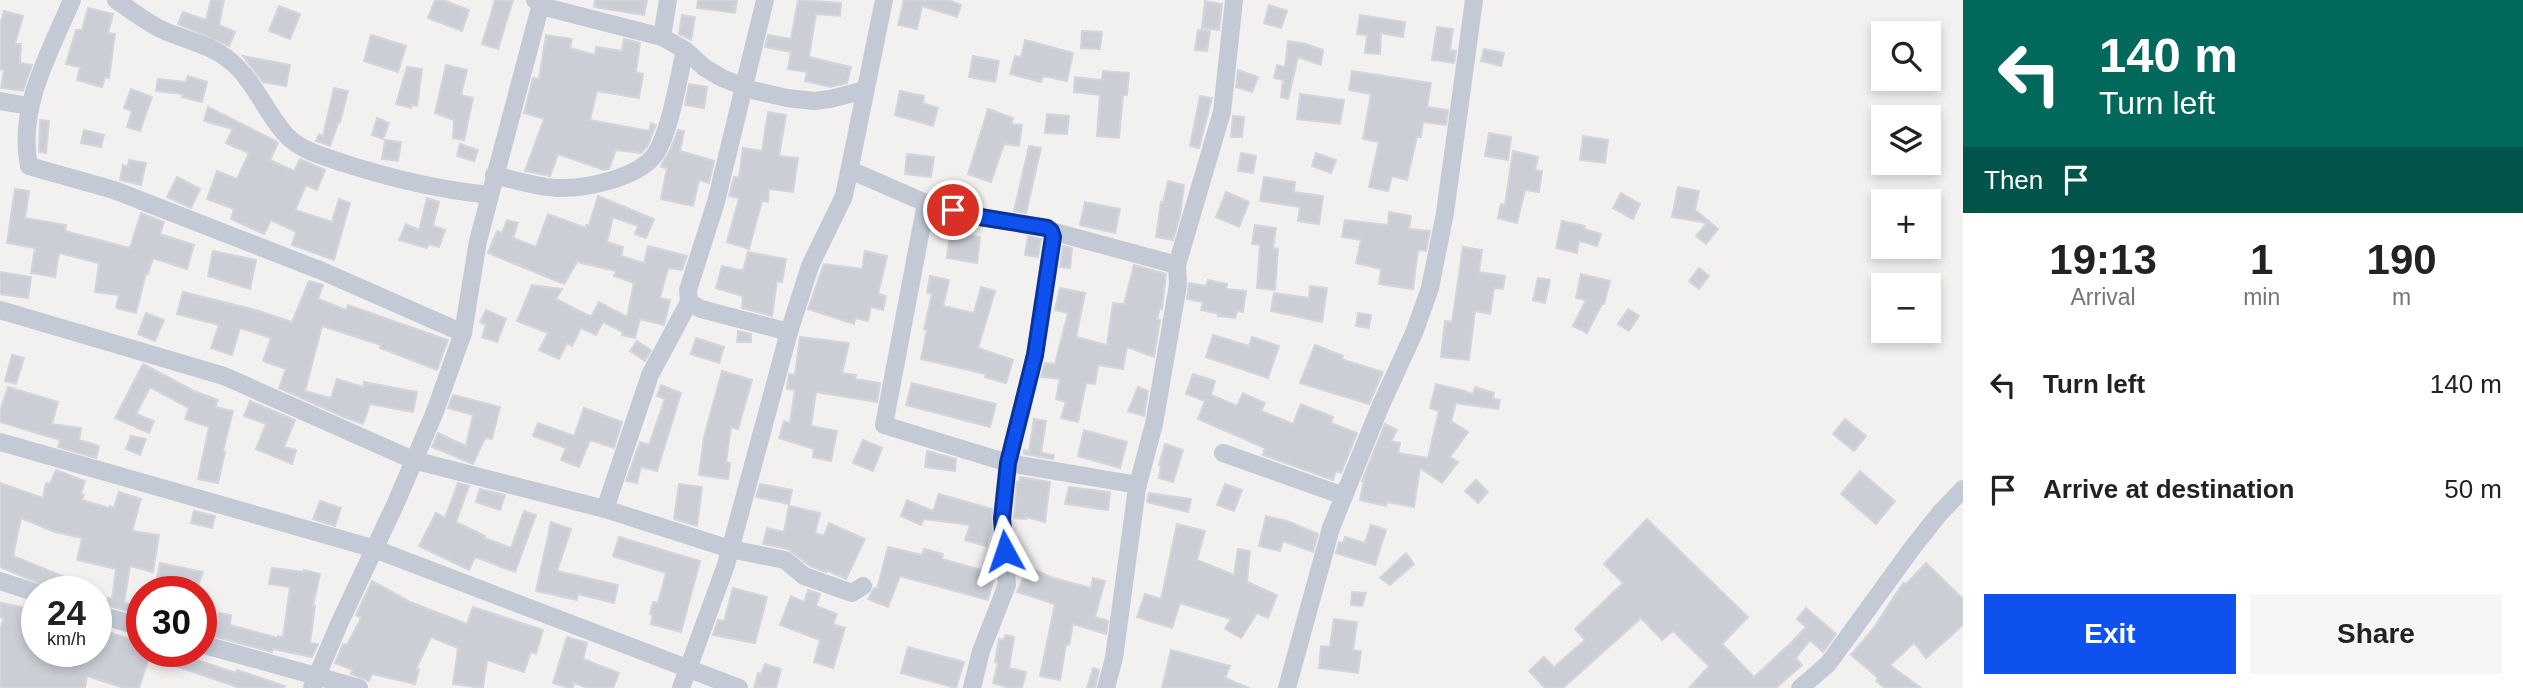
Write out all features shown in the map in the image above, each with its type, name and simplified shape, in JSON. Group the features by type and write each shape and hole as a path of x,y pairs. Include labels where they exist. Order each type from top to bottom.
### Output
{"street":[{"path":"72,0 29,106 29,166 114,190 322,271 463,333"},
{"path":"116,0 162,30 219,51 232,62 295,144 405,182 441,190 489,195"},
{"path":"662,37 668,0"},
{"path":"605,509 650,375 690,302 688,290 716,202 765,0"},
{"path":"681,688 730,549 789,332 810,266 838,209 850,170 884,0"},
{"path":"1106,688 1114,658 1138,485 1154,424 1178,285 1177,265 1222,112 1234,0"},
{"path":"1287,688 1331,528 1414,333 1430,288 1445,213 1474,0"},
{"path":"315,681 434,414 463,333 478,241 539,2 662,37 685,50 705,68 745,88 814,101 865,90"},
{"path":"494,175 559,188 627,176 643,167 655,155 664,136 685,50"},
{"path":"0,101 29,106"},
{"path":"850,170 926,203 980,217 1047,228 1177,265"},
{"path":"926,203 884,425 1008,463 1138,485"},
{"path":"972,688 981,651 1006,585 1002,519 1008,463 1035,355 1049,269 1053,237 1051,231"},
{"path":"690,302 714,314 789,332"},
{"path":"0,310 223,376 413,460 605,509 730,549 785,560 804,576 852,593 863,586"},
{"path":"0,442 372,548 739,688"},
{"path":"1223,453 1344,496"},
{"path":"1800,688 1828,664 1913,547 1963,489"},
{"path":"0,580 21,587"},
{"path":"217,649 315,681 359,688"}],"building":[{"path":"211,0 224,0 219,25 235,32 229,46 178,24 183,12 206,20"},
{"path":"435,0 443,0 469,10 462,31 428,18"},
{"path":"495,0 513,0 498,49 482,44"},
{"path":"595,0 647,0 644,15 594,7"},
{"path":"698,0 737,0 735,13 697,8"},
{"path":"798,0 841,3 840,16 816,14 809,57 851,67 847,83 831,87 805,81 807,72 788,69 791,52 765,47 768,35 791,39"},
{"path":"904,0 949,0 961,5 957,17 922,6 917,29 898,25"},
{"path":"1205,1 1222,4 1219,30 1202,28"},
{"path":"1269,5 1287,11 1281,28 1264,23"},
{"path":"279,6 300,14 290,39 269,31"},
{"path":"88,8 113,14 108,33 115,34 109,78 105,77 102,87 77,80 80,67 66,64 76,30 82,30"},
{"path":"4,11 23,16 15,44 21,44 20,63 32,65 23,91 1,88 4,70 0,69 0,25"},
{"path":"682,15 695,17 691,40 679,34"},
{"path":"1360,15 1405,22 1403,37 1381,33 1380,54 1365,53 1367,35 1357,34"},
{"path":"1437,27 1453,29 1450,50 1456,51 1454,63 1432,60"},
{"path":"1198,30 1210,31 1207,51 1195,50"},
{"path":"1082,31 1102,32 1100,49 1081,48"},
{"path":"371,35 406,46 398,72 364,61"},
{"path":"546,35 572,39 570,48 595,55 596,47 622,51 624,39 640,43 636,72 643,74 639,98 597,91 590,120 649,131 651,123 656,125 647,147 641,153 616,150 609,169 604,170 558,154 550,176 525,171 544,119 524,113 533,78 539,79"},
{"path":"1025,40 1073,53 1067,81 1043,76 1041,82 1010,74 1015,56 1021,57"},
{"path":"1288,41 1323,50 1321,65 1298,57 1288,99 1281,97 1283,80 1274,78 1277,65 1285,67"},
{"path":"1484,49 1504,53 1501,66 1481,61"},
{"path":"243,56 290,65 286,86 263,82"},
{"path":"973,56 999,61 995,82 969,77"},
{"path":"446,65 467,70 461,95 473,98 464,140 453,138 454,120 435,113"},
{"path":"407,67 422,69 417,106 412,105 411,108 396,104"},
{"path":"1238,70 1258,77 1252,92 1236,87"},
{"path":"1103,71 1129,73 1127,95 1123,95 1119,138 1097,136 1100,95 1074,92 1075,77 1102,80"},
{"path":"1352,71 1431,83 1427,107 1448,110 1446,125 1423,122 1407,180 1392,176 1388,191 1369,187 1379,142 1363,139 1371,94 1349,90"},
{"path":"188,76 207,82 202,102 182,97 183,94 156,91 158,79 186,82"},
{"path":"689,84 707,87 704,108 685,105"},
{"path":"334,88 348,91 330,146 316,141 319,134 323,136"},
{"path":"131,89 152,97 140,131 127,127 132,111 124,108"},
{"path":"900,91 924,96 923,103 938,108 933,126 895,115"},
{"path":"1300,94 1344,100 1340,124 1297,119"},
{"path":"1200,96 1212,98 1199,148 1190,146"},
{"path":"208,107 276,141 278,143 270,160 294,171 300,159 325,170 317,190 306,185 295,210 332,222 339,199 350,203 334,260 292,245 296,232 271,220 264,234 231,219 234,209 207,199 217,171 237,179 249,153 226,143 233,129 204,121"},
{"path":"988,109 1013,118 1011,124 1022,125 1019,146 1004,144 991,182 968,174"},
{"path":"768,112 786,115 779,156 798,158 793,192 769,189 768,202 762,201 749,249 727,242 739,198 729,196 734,177 739,178 743,148 762,151"},
{"path":"1047,114 1069,116 1067,134 1045,133"},
{"path":"1233,116 1244,117 1242,137 1231,137"},
{"path":"377,118 389,123 383,139 372,135"},
{"path":"40,120 49,121 46,153 39,152"},
{"path":"84,130 104,135 101,147 81,143"},
{"path":"678,130 684,131 680,151 714,161 709,183 699,180 693,206 661,199 667,168 661,167"},
{"path":"1489,133 1511,137 1508,160 1485,156"},
{"path":"1583,136 1608,140 1605,163 1580,160"},
{"path":"385,140 401,142 398,161 382,159"},
{"path":"460,144 478,150 474,161 457,156"},
{"path":"1029,146 1041,148 1026,213 1014,211"},
{"path":"1513,151 1538,157 1535,170 1542,171 1539,192 1525,190 1517,223 1498,218 1501,204 1505,205"},
{"path":"1241,153 1256,156 1253,173 1238,171"},
{"path":"1316,153 1336,160 1331,173 1312,166"},
{"path":"907,154 934,157 931,177 905,174"},
{"path":"129,160 146,163 141,185 120,180 123,165 128,166"},
{"path":"177,177 200,189 191,208 167,197"},
{"path":"1264,177 1295,182 1294,192 1323,196 1319,224 1298,221 1300,207 1260,201"},
{"path":"1168,181 1184,185 1180,216 1173,240 1156,237 1161,202 1163,203"},
{"path":"1678,187 1699,191 1695,210 1718,229 1706,244 1696,236 1707,223 1672,217"},
{"path":"15,189 29,191 25,218 66,225 65,231 130,248 141,213 164,222 160,234 194,245 187,269 153,258 148,274 146,273 136,313 116,308 119,295 95,292 99,263 59,253 55,277 31,273 35,248 7,243"},
{"path":"1226,192 1249,202 1239,227 1216,217"},
{"path":"1621,193 1640,204 1633,219 1613,208"},
{"path":"598,196 654,219 646,238 635,234 638,226 613,217 607,242 623,247 621,256 644,263 648,246 687,256 682,270 668,268 660,298 670,300 664,325 640,319 635,338 622,335 623,332 603,322 596,335 581,328 572,346 567,343 559,359 539,350 548,333 517,321 532,285 562,289 556,299 591,317 599,302 627,317 634,283 614,276 616,271 577,262 564,284 488,253 497,231 502,233 507,220 518,223 513,238 536,247 548,214 586,228"},
{"path":"427,198 439,202 433,226 445,230 439,247 429,244 427,248 399,240 406,224 419,230"},
{"path":"1085,202 1120,209 1115,233 1080,225"},
{"path":"1389,212 1411,216 1409,229 1430,231 1426,251 1418,250 1413,289 1379,284 1381,269 1356,263 1361,240 1342,237 1345,220 1388,225"},
{"path":"1562,221 1585,226 1584,229 1601,234 1597,246 1579,241 1577,253 1556,248"},
{"path":"1255,225 1276,228 1273,248 1278,249 1275,290 1257,288 1260,245 1252,244"},
{"path":"950,233 980,237 977,263 947,258"},
{"path":"1028,236 1041,239 1038,257 1025,255"},
{"path":"1063,246 1072,248 1070,268 1060,267"},
{"path":"1463,247 1482,250 1479,272 1505,276 1503,289 1494,288 1490,314 1475,311 1469,360 1441,357 1445,321 1452,322"},
{"path":"213,251 256,260 250,289 208,276"},
{"path":"865,251 887,256 878,294 886,296 883,310 871,307 868,321 855,318 854,324 808,309 824,264 862,269"},
{"path":"748,252 786,259 782,282 777,281 772,316 742,308 743,296 716,288 722,266 743,271"},
{"path":"1134,265 1166,274 1162,309 1160,308 1157,319 1160,320 1154,357 1127,347 1123,369 1098,365 1095,384 1086,383 1078,422 1061,418 1066,402 1056,399 1060,379 1041,377 1045,363 1055,364 1068,313 1055,310 1060,288 1085,293 1076,337 1107,345 1113,303 1124,304"},
{"path":"1699,268 1709,276 1699,289 1689,281"},
{"path":"0,272 31,277 28,298 0,294"},
{"path":"1581,274 1610,281 1604,304 1587,333 1573,326 1586,300 1576,298"},
{"path":"930,276 949,280 943,306 974,313 981,287 995,291 978,348 1013,360 1006,383 985,377 986,374 921,359 932,294 927,293"},
{"path":"1538,278 1550,280 1545,303 1533,300"},
{"path":"1208,280 1227,284 1226,289 1246,291 1243,312 1237,311 1235,318 1218,316 1219,314 1201,310 1203,302 1187,299 1189,283 1206,286"},
{"path":"309,281 323,285 318,299 346,310 348,305 448,340 437,370 380,348 381,345 322,326 305,391 331,398 337,379 363,387 364,382 417,392 413,412 370,404 363,424 346,418 279,388 286,369 263,361 271,338 240,328 232,355 211,348 219,325 177,314 183,292 292,322"},
{"path":"1310,286 1327,288 1322,322 1271,311 1274,293 1309,298"},
{"path":"1628,309 1639,316 1629,331 1618,324"},
{"path":"486,310 506,319 497,342 482,337 486,325 480,322"},
{"path":"146,313 164,320 155,341 138,334"},
{"path":"1358,313 1371,315 1369,328 1356,326"},
{"path":"738,331 751,334 751,342 737,342"},
{"path":"1213,335 1249,346 1252,337 1279,346 1268,378 1206,357"},
{"path":"800,337 849,343 842,373 856,375 855,379 880,383 877,402 816,392 811,426 837,431 831,461 813,457 814,449 779,438 784,421 790,423 795,390 787,389 789,374 795,375"},
{"path":"696,338 724,347 719,363 691,354"},
{"path":"637,341 651,350 645,361 630,351"},
{"path":"1315,345 1343,356 1341,359 1383,372 1369,404 1300,383"},
{"path":"12,355 24,358 16,384 5,381"},
{"path":"143,364 194,391 218,400 215,407 233,411 218,483 198,479 209,427 185,419 189,408 150,387 136,414 154,421 149,433 115,418"},
{"path":"722,371 752,380 738,429 731,427 726,462 730,463 728,479 699,475 704,437"},
{"path":"1193,374 1215,381 1211,395 1237,406 1243,393 1265,403 1261,411 1293,424 1301,404 1333,417 1331,423 1357,433 1341,473 1336,471 1333,480 1263,455 1265,448 1198,419 1205,401 1186,394"},
{"path":"912,383 996,404 990,427 906,405"},
{"path":"1436,384 1465,391 1464,396 1466,392 1473,394 1475,387 1494,393 1493,399 1500,400 1498,409 1456,403 1451,421 1468,432 1450,457 1458,462 1442,483 1420,468 1414,507 1387,502 1386,506 1360,500 1362,481 1385,424 1397,430 1391,441 1400,443 1398,453 1428,458 1439,411 1430,408"},
{"path":"661,385 681,393 657,471 641,467 637,483 626,481 640,442 649,445 665,399 657,396"},
{"path":"8,387 58,402 52,424 81,428 79,440 99,446 96,458 58,447 60,440 0,422 0,411"},
{"path":"1138,387 1148,391 1144,416 1128,411"},
{"path":"453,395 500,407 492,439 485,438 473,464 432,447 438,433 466,446 473,415 448,408"},
{"path":"250,401 295,420 284,447 296,450 292,464 256,449 266,424 244,416"},
{"path":"584,408 622,422 614,448 590,440 579,467 561,460 566,448 533,436 538,423 574,436"},
{"path":"1034,419 1046,421 1041,453 1054,455 1053,459 1024,454 1024,450 1029,451"},
{"path":"1845,419 1866,436 1854,451 1833,434"},
{"path":"1084,430 1127,442 1120,468 1078,456"},
{"path":"131,436 146,439 140,455 126,449"},
{"path":"863,440 882,448 873,471 853,463"},
{"path":"1165,444 1183,450 1173,482 1159,478 1159,465"},
{"path":"927,451 956,459 955,471 925,467"},
{"path":"56,470 85,481 82,500 114,508 119,492 141,499 132,531 159,535 153,572 130,566 128,576 126,576 126,611 112,607 116,569 77,560 82,538 55,532 21,518 13,556 63,576 21,576 0,567 0,483 43,498 46,483 50,484"},
{"path":"1860,471 1895,501 1876,524 1841,494"},
{"path":"1020,477 1050,482 1045,522 1026,517 1014,518 1017,482"},
{"path":"1476,480 1488,492 1478,503 1465,491"},
{"path":"458,483 469,486 456,522 485,536 484,538 511,548 524,511 536,515 515,572 475,557 469,570 419,546 436,513 445,518"},
{"path":"679,484 702,487 697,526 674,519"},
{"path":"760,484 792,490 789,504 756,497"},
{"path":"1225,484 1242,490 1234,511 1217,505"},
{"path":"1069,487 1110,492 1108,510 1065,504"},
{"path":"480,489 505,495 500,510 476,502"},
{"path":"1149,493 1191,499 1188,512 1147,502"},
{"path":"939,494 992,509 991,529 986,546 965,540 970,525 924,519 921,525 901,516 907,500 933,511"},
{"path":"320,501 341,508 335,526 313,519"},
{"path":"789,506 820,513 815,533 824,536 829,523 865,539 846,579 810,566 788,549 763,544 767,528 784,532"},
{"path":"194,511 215,516 212,528 191,523"},
{"path":"1266,516 1287,521 1318,534 1313,552 1283,541 1280,551 1259,546"},
{"path":"1647,519 1748,617 1722,644 1754,677 1806,627 1797,619 1806,608 1836,634 1823,652 1810,640 1796,658 1802,665 1776,688 1689,688 1709,666 1673,631 1662,640 1641,618 1563,688 1545,688 1529,671 1544,657 1554,667 1585,640 1575,629 1623,583 1604,564"},
{"path":"551,522 571,529 557,571 618,585 614,603 578,594 577,600 536,591"},
{"path":"1177,524 1205,531 1197,560 1234,575 1238,549 1250,551 1247,582 1277,595 1268,618 1257,613 1241,638 1225,629 1231,619 1180,603 1172,628 1137,617 1145,594 1161,599"},
{"path":"1371,525 1386,530 1375,565 1336,553 1339,542 1343,543 1345,537 1365,543"},
{"path":"619,537 700,561 681,632 651,624 653,602 658,603 666,573 613,556"},
{"path":"888,547 922,555 924,549 943,554 942,559 995,574 988,600 900,576 888,607 868,599 874,588 877,589"},
{"path":"1406,553 1414,564 1390,585 1380,578"},
{"path":"160,563 203,572 201,576 157,576"},
{"path":"1926,563 1963,599 1963,625 1926,658 1914,643 1890,665 1921,688 1885,688 1876,681 1878,678 1851,655 1873,629 1903,583 1906,584"},
{"path":"1028,567 1053,578 1091,588 1093,578 1105,581 1095,617 1108,621 1106,634 1073,624 1069,645 1066,644 1060,680 1040,676 1055,604 1017,592"},
{"path":"272,568 320,574 313,606 310,643 318,644 312,657 273,649 272,652 217,637 219,613 231,615 230,625 283,637 290,587 269,584"},
{"path":"372,581 410,602 467,624 473,607 543,630 536,654 531,652 524,672 487,660 483,688 453,684 458,648 431,637 416,669 419,670 415,684 372,674 369,681 351,674 353,670 335,663 343,644 347,645 361,618 356,615"},
{"path":"733,588 767,597 755,643 713,635 718,620 724,621"},
{"path":"808,590 820,594 816,606 837,614 833,624 845,628 833,668 814,662 820,640 780,625 791,596 804,602"},
{"path":"1352,592 1366,593 1362,606 1351,605"},
{"path":"1,603 21,607 21,667 112,667 112,633 126,638 126,667 146,667 139,688 124,688 87,676 85,688 0,688 0,629 4,618 0,617"},
{"path":"1334,619 1357,622 1353,650 1361,651 1358,673 1319,668 1321,646 1330,647"},
{"path":"1005,635 1014,637 1009,668 1026,672 1022,688 993,683 998,663 995,662 999,639 1004,640"},
{"path":"567,637 587,643 583,659 619,673 613,688 588,688 574,683 573,688 569,688 553,683"},
{"path":"908,647 964,662 956,688 901,673"},
{"path":"1171,650 1230,666 1225,678 1249,688 1162,688"},
{"path":"765,664 781,669 776,688 754,688 758,673 761,674"},
{"path":"178,667 217,667 236,673 237,670 285,686 240,688"},
{"path":"1093,668 1099,670 1095,688 1087,688"}],"route":[{"path":"953,210 1047,228 1053,237 1035,355 1008,463 1002,519 1005,551"}]}
